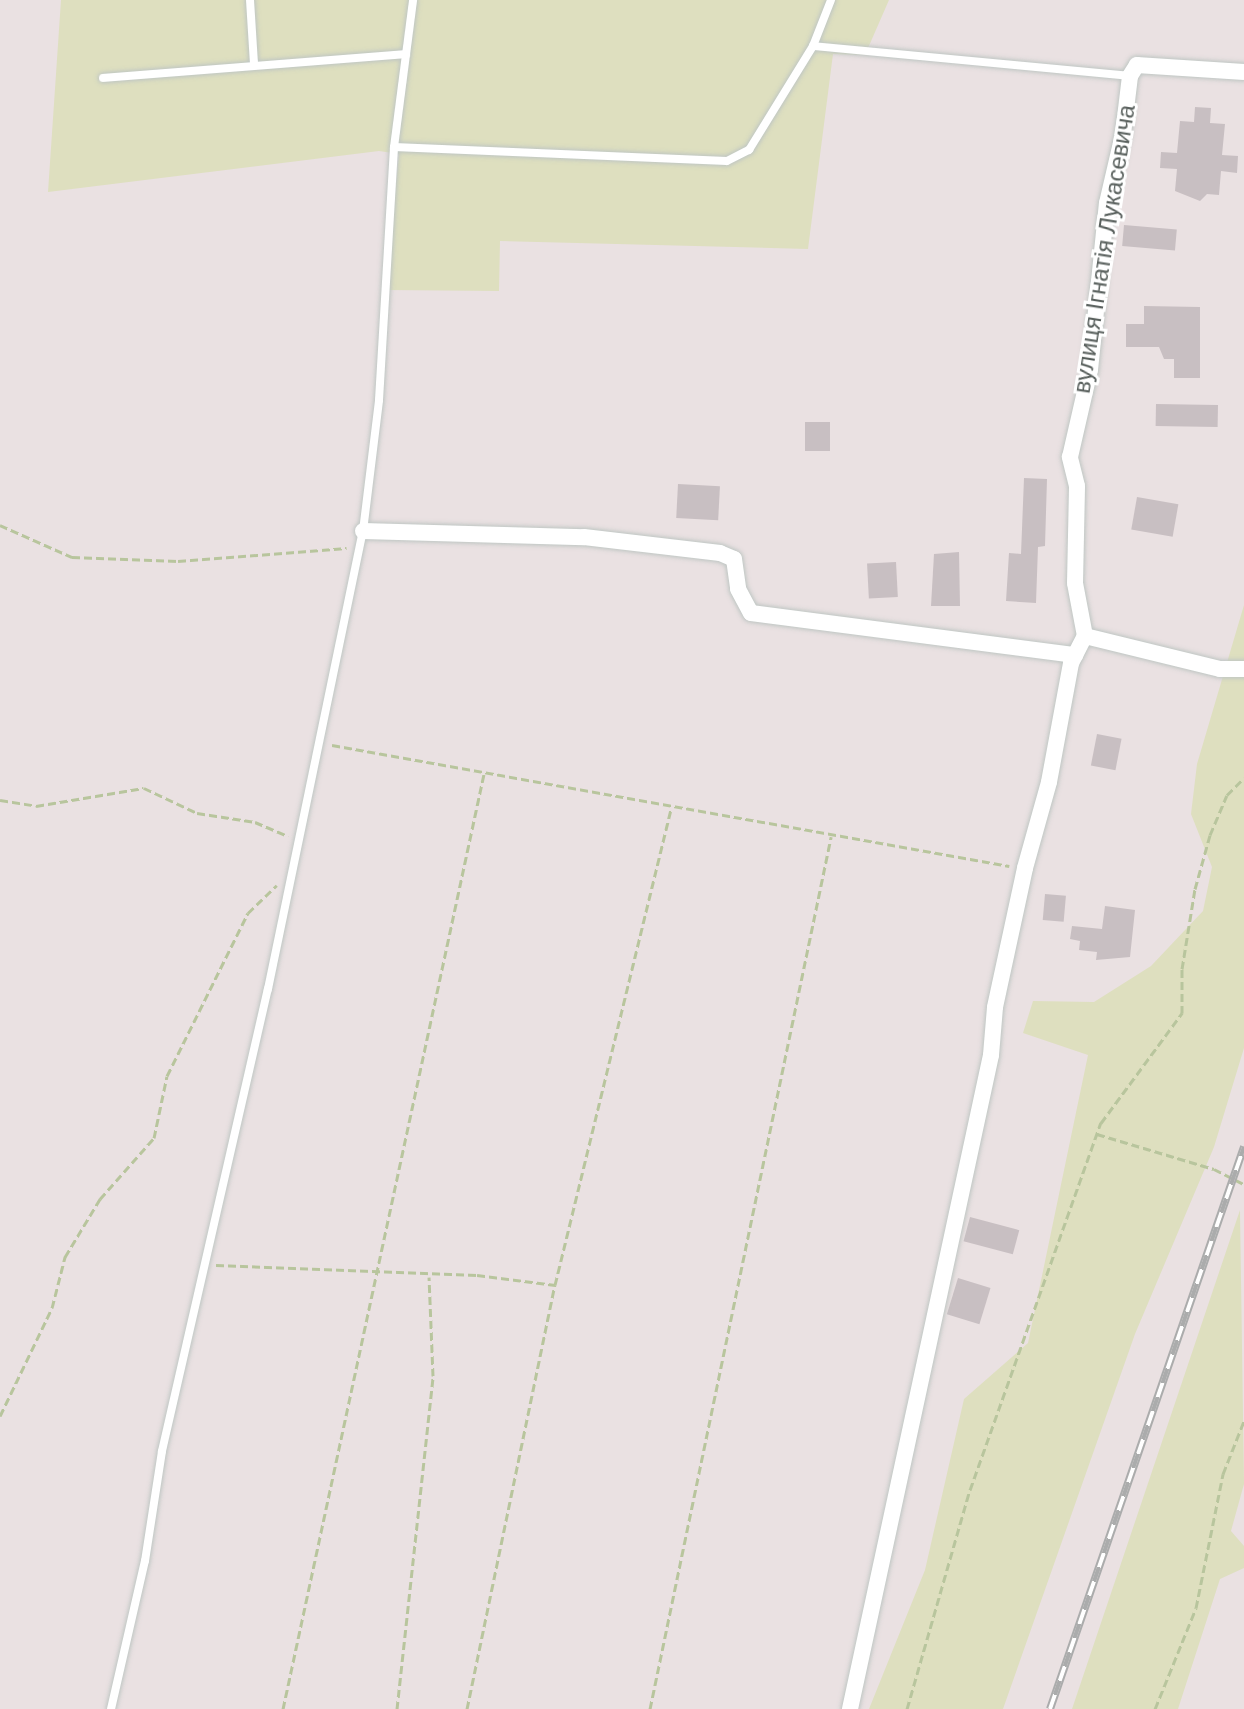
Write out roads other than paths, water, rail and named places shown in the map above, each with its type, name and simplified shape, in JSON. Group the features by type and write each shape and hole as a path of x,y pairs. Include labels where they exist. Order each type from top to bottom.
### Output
{"street":[{"name":"вулиця Ігнатія Лукасевича","path":"1085,636 1075,583 1077,486 1070,457 1090,370 1107,203 1123,134 1130,76 1137,65 1244,72"},
{"path":"363,531 584,537 720,553 734,559 738,589 751,613 1075,655"},
{"path":"850,1709 991,1055 995,1007 1075,655 1085,636 1220,669 1244,669"}],"lane":[{"path":"250,0 254,64"},
{"path":"111,1709 204,1264 294,868 317,742 363,531 379,400 394,147 413,0"},
{"path":"394,147 727,161 749,150 813,46 831,0"},
{"path":"813,46 1130,76"},
{"path":"103,78 406,54"}],"railway":[{"path":"1050,1709 1244,1147"}]}
